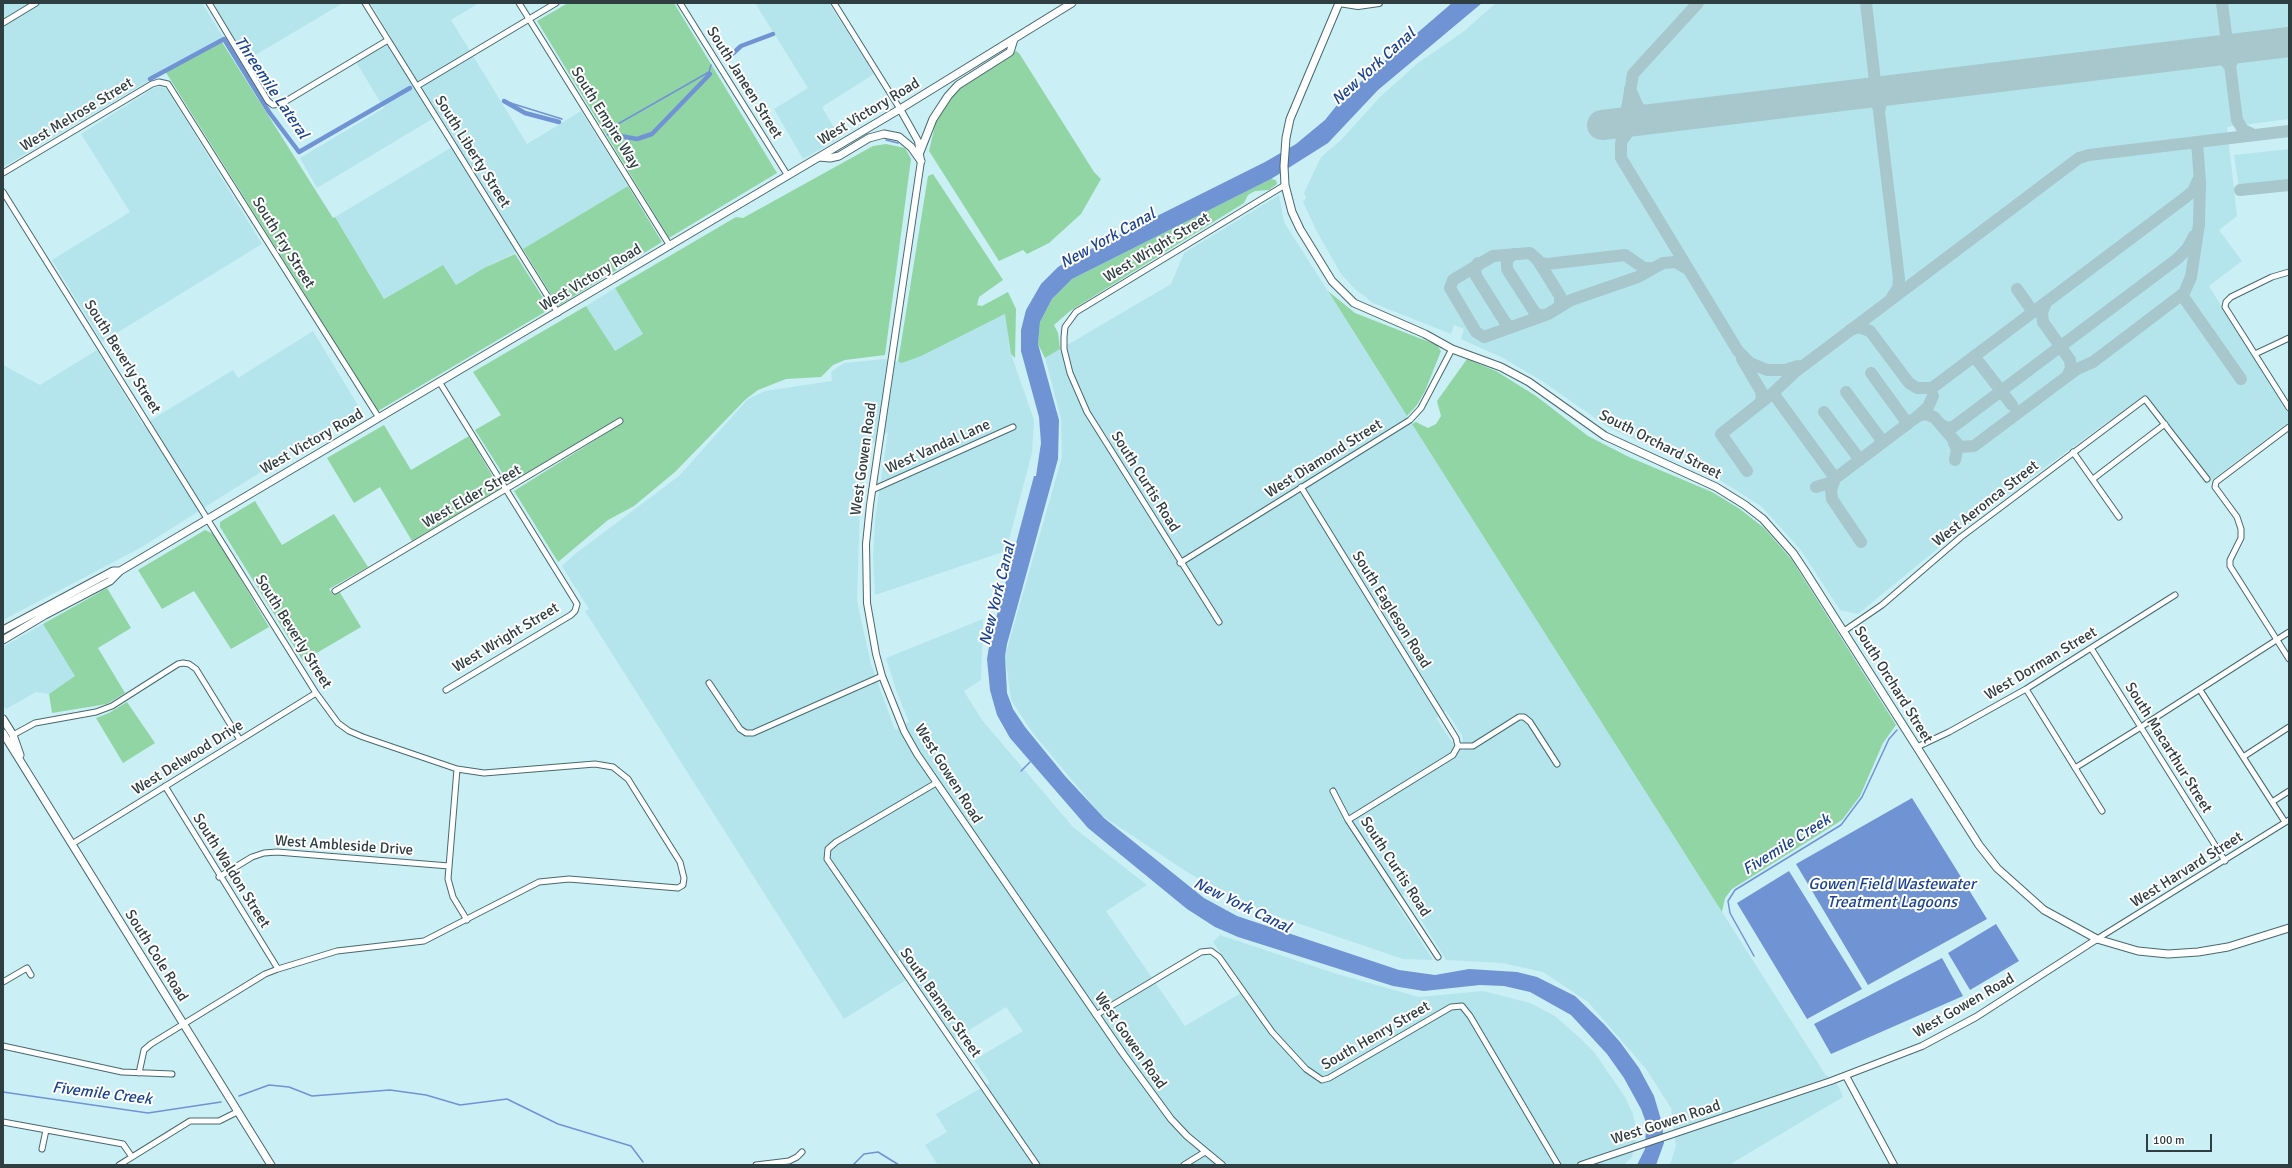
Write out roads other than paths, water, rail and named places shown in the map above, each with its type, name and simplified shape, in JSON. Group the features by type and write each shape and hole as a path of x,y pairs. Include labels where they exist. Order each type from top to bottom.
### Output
{"main road":[{"name":"West Victory Road","path":"3,640 110,581 120,570 558,313 900,109 1072,3"},
{"name":"South Orchard Street","path":"1339,3 1293,110 1284,152 1285,185 1292,212 1300,229 1332,281 1354,303 1425,334 1452,349 1501,367 1535,386 1605,436 1689,474 1745,505 1763,519 1793,553 1979,845 1997,868 2044,910 2097,939"},
{"path":"920,152 933,120 948,96 958,85 1010,52 1014,39"},
{"path":"819,157 830,158 839,156 869,138 884,134 899,137 911,147 921,161"},
{"name":"West Victory Road","path":"3,630 98,578 113,571 120,570"},
{"name":"West Victory Road","path":"79,597 98,583 98,578"},
{"name":"South Cole Road","path":"3,719 13,735 21,759"},
{"name":"South Cole Road","path":"4,734 13,735"},
{"name":"South Cole Road","path":"4,734 21,759 271,1165"},
{"path":"2097,939 2138,951 2168,954 2198,952 2228,947 2289,928"}],"street":[{"path":"3,23 36,3"},
{"path":"209,3 268,101 273,105 281,104 388,40"},
{"name":"South Liberty Street","path":"365,3 558,313"},
{"name":"South Empire Way","path":"519,3 670,246"},
{"path":"417,86 556,3"},
{"name":"South Janeen Street","path":"680,3 788,176"},
{"path":"834,3 915,134 920,152"},
{"path":"1339,3 1358,6 1379,3"},
{"name":"West Melrose Street","path":"3,173 152,84 159,82 164,83"},
{"name":"South Fry Street","path":"164,83 170,88 379,418"},
{"name":"West Gowen Road","path":"920,152 921,161 872,490 866,544 867,603 876,654 882,676 904,730 936,783 1096,1015 1160,1105 1187,1136 1222,1165"},
{"name":"West Wright Street","path":"1064,349 1065,327 1076,312 1285,185"},
{"name":"South Beverly Street","path":"3,192 316,693 338,723 348,731 457,769 484,772 595,764 613,767 628,779 680,862 684,878 683,885 678,888 569,879 538,882 467,920"},
{"path":"2289,272 2272,277 2231,297 2226,302 2225,307 2289,408"},
{"path":"2255,354 2289,338"},
{"name":"South Curtis Road","path":"1064,349 1070,373 1087,412 1180,563 1219,622"},
{"name":"West Diamond Street","path":"1180,563 1410,420 1421,408 1452,349"},
{"path":"440,382 508,490"},
{"name":"West Aeronca Street","path":"1844,632 1882,605 1962,536 2145,399 2165,424"},
{"name":"West Elder Street","path":"335,591 508,490 620,422"},
{"path":"2093,479 2165,424 2207,479"},
{"name":"West Vandal Lane","path":"872,490 1014,427"},
{"path":"2289,427 2216,482 2216,487 2237,517 2241,529 2241,538 2230,560 2230,566 2289,659"},
{"path":"2073,452 2119,517"},
{"name":"South Eagleson Road","path":"1301,487 1456,738 1458,746"},
{"name":"West Wright Street","path":"446,690 571,615 577,607 576,601 508,490"},
{"name":"West Dorman Street","path":"1917,747 1949,732 2026,689 2174,595"},
{"path":"2075,768 2200,690 2289,632"},
{"name":"South Macarthur Street","path":"2091,648 2142,726 2225,861"},
{"path":"13,735 35,723 96,712 112,706 178,664 184,663 189,664 196,669 240,740"},
{"path":"709,683 740,729 746,733 753,733 882,676"},
{"path":"2026,689 2102,812"},
{"path":"2200,690 2272,802 2287,821"},
{"name":"West Delwood Drive","path":"72,844 316,693"},
{"path":"1348,820 1452,755 1458,746 1473,746 1519,717 1524,717 1530,722 1557,764"},
{"path":"2243,757 2289,727"},
{"path":"139,1073 144,1050 151,1044 265,974 337,951 358,947 409,944 424,940 467,920 450,888 449,866 457,769"},
{"name":"South Banner Street","path":"936,783 836,842 828,849 826,854 829,864 1037,1165"},
{"name":"South Waldon Street","path":"165,786 219,877 278,969"},
{"name":"South Curtis Road","path":"1333,791 1348,820 1438,957"},
{"path":"2272,802 2289,791"},
{"name":"West Harvard Street","path":"2097,939 2225,861 2287,821"},
{"name":"West Ambleside Drive","path":"219,877 252,857 264,853 276,852 449,866"},
{"name":"West Gowen Road","path":"1581,1165 1846,1076 1912,1050 1976,1017 2097,939"},
{"name":"South Henry Street","path":"1096,1015 1201,952 1211,951 1219,957 1272,1032 1306,1070 1322,1080 1329,1078 1451,1007 1459,1005 1464,1008 1470,1016 1558,1165"},
{"path":"3,982 27,968 31,975"},
{"path":"3,1046 122,1072 172,1074"},
{"path":"1846,1076 1894,1165"},
{"path":"119,1165 190,1121 219,1121 238,1112"},
{"path":"3,1122 123,1144 132,1157"},
{"path":"42,1149 46,1130"},
{"path":"756,1165 789,1161 797,1157 802,1152"},
{"path":"1184,1165 1205,1152"}],"water":[{"path":"1452,3 1482,3 1378,90 1328,143 1271,179 1072,279 1052,299 1040,322 1038,344 1059,420 1058,459 1007,644 1005,656 1007,693 1013,709 1025,727 1065,776 1104,818 1204,898 1237,916 1399,970 1435,975 1469,969 1517,972 1537,977 1575,996 1620,1042 1639,1068 1654,1096 1662,1123 1664,1143 1656,1165 1637,1165 1645,1149 1646,1129 1648,1128 1641,1109 1624,1078 1607,1054 1571,1015 1530,992 1504,986 1480,985 1424,991 1393,986 1238,937 1215,927 1187,909 1088,828 1010,738 997,715 990,690 987,659 990,641 1034,476 1036,476 1041,443 1039,417 1021,351 1021,330 1026,310 1041,284 1058,267 1071,259 1265,162 1296,144 1325,120 1341,100 1365,78"},
{"name":"Gowen Field Wastewater Treatment Lagoons","path":"1912,798 1987,919 1868,985 1796,864"},
{"name":"Gowen Field Wastewater Treatment Lagoons","path":"1789,871 1862,989 1807,1019 1737,903"},
{"name":"Gowen Field Wastewater Treatment Lagoons","path":"1996,924 2019,961 1970,990 1948,953"},
{"name":"Gowen Field Wastewater Treatment Lagoons","path":"1942,958 1963,996 1831,1054 1814,1024"}],"waterway":[{"name":"Threemile Lateral","path":"729,57 741,46 773,34"},
{"name":"Threemile Lateral","path":"150,79 224,39 269,112 299,152 410,88"},
{"path":"605,128 609,129 709,72 711,65"},
{"name":"Threemile Lateral","path":"609,134 637,139 652,134 710,74"},
{"path":"504,101 562,119"},
{"name":"Threemile Lateral","path":"504,101 525,113 559,122"},
{"path":"886,140 898,143"},
{"name":"Fivemile Creek","path":"1754,956 1730,913 1728,901 1735,890 1841,825 1862,797 1889,739 1897,730"},
{"path":"1021,771 1030,762"},
{"name":"Fivemile Creek","path":"239,1096 269,1085 289,1087 312,1096 390,1090 426,1095 460,1105 507,1099 558,1124 631,1146 643,1162"},
{"name":"Fivemile Creek","path":"3,1092 148,1113 221,1102"},
{"name":"Fivemile Creek","path":"853,1165 864,1154 878,1152 899,1165"}],"water label":[{"name":"New York Canal","path":"1374,67"},
{"name":"New York Canal","path":"1108,239"},
{"name":"New York Canal","path":"998,594"},
{"name":"New York Canal","path":"1242,906"}]}
